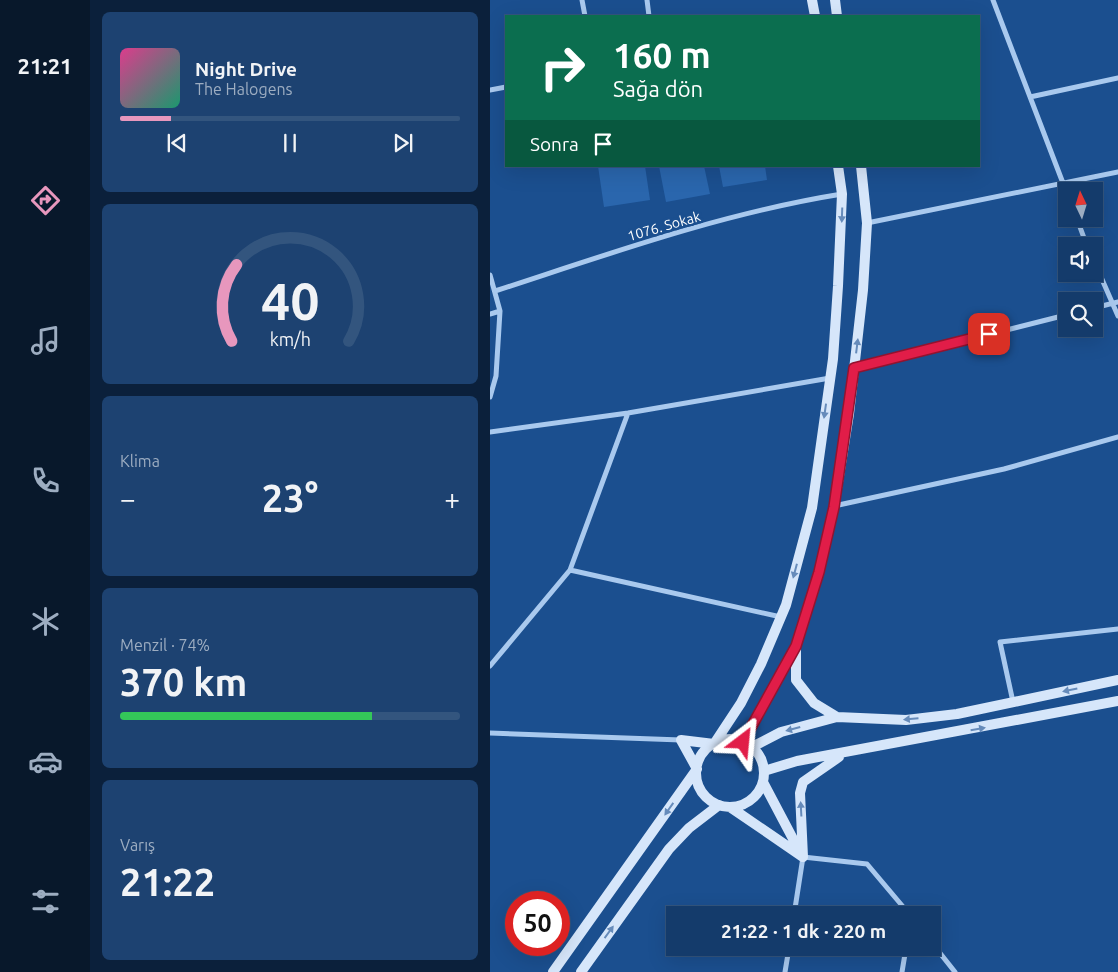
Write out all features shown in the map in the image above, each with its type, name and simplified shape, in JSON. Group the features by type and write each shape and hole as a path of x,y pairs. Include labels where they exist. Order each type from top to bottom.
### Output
{"main road":[{"path":"812,0 815,15"},
{"path":"835,0 837,15"},
{"path":"714,744 749,687 781,617 812,508 830,378 838,286 842,194 838,167"},
{"path":"747,745 796,646 819,572 834,507 863,290 867,223 861,167"},
{"path":"796,646 796,680 814,703 838,717"},
{"path":"552,972 697,769 706,750 714,744 724,740 747,745 782,732 838,717 906,720 957,714 1118,680"},
{"path":"764,771 798,761 1118,701"},
{"path":"681,740 714,744"},
{"path":"681,740 697,769 697,780 702,791 709,800 719,805 730,807 803,857"},
{"path":"730,807 751,800 763,782 764,771 762,762 747,745"},
{"path":"803,857 800,793 803,782 844,753"},
{"path":"763,782 803,857"},
{"path":"581,972 669,849 689,828 719,805"}],"street":[{"path":"582,0 585,15"},
{"path":"647,0 649,15"},
{"path":"993,0 1063,182"},
{"path":"1030,97 1118,78"},
{"path":"490,90 505,87"},
{"path":"1068,182 1118,172"},
{"path":"867,223 1058,184"},
{"name":"1076. Sokak","path":"495,291 649,241 784,203 842,194"},
{"path":"490,275 500,311 496,376 490,397"},
{"path":"1103,279 1115,303 1118,316"},
{"path":"490,314 500,311"},
{"path":"854,368 1058,317"},
{"path":"490,432 628,413 830,378"},
{"path":"490,666 570,570 628,413"},
{"path":"834,507 1004,469 1118,437"},
{"path":"570,570 781,617"},
{"path":"1013,702 1000,642 1118,629"},
{"path":"490,734 681,740"},
{"path":"795,906 803,857 867,864 902,906"},
{"path":"941,954 955,972"},
{"path":"785,972 788,956"},
{"path":"902,972 905,956"}],"building":[{"path":"598,167 645,167 650,200 604,207"},
{"path":"659,167 704,167 710,194 666,202"},
{"path":"719,167 765,167 767,180 723,187"}],"route":[{"path":"743,742 796,646 819,572 834,507 849,414 854,368 989,334"}]}
